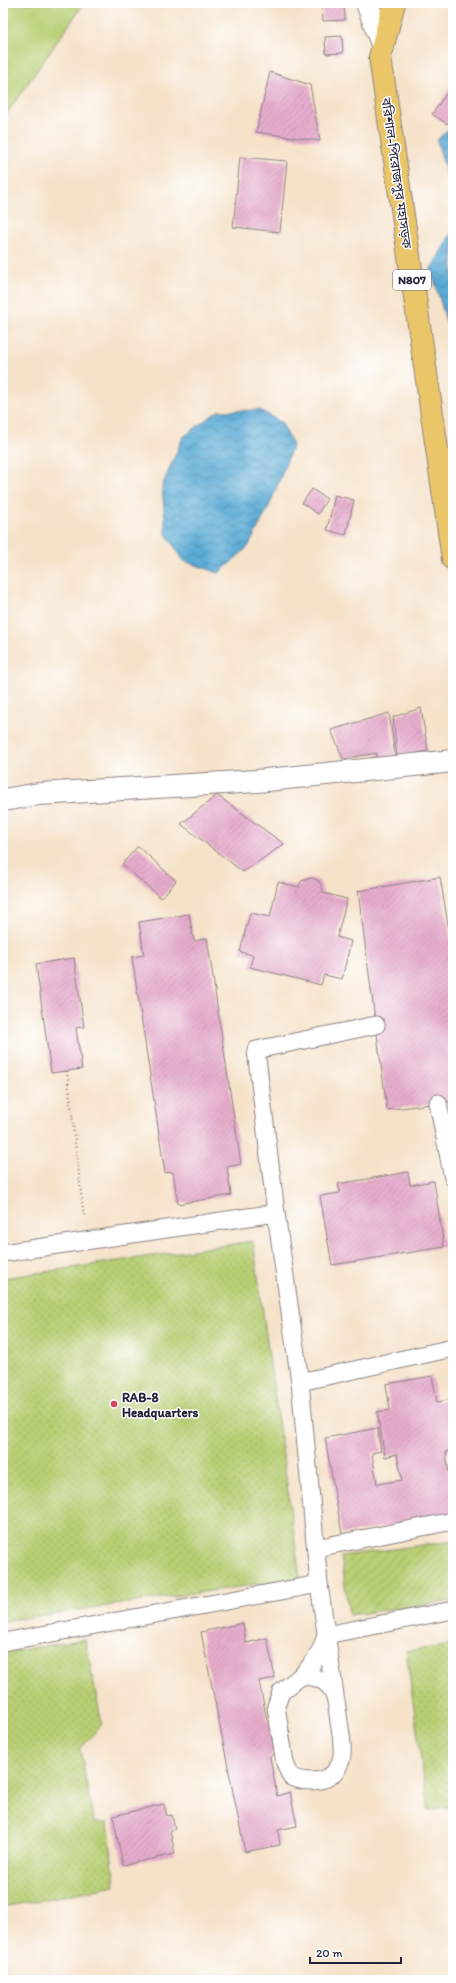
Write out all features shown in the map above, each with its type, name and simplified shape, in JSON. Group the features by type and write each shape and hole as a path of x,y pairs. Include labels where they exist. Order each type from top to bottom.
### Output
{"highway":[{"name":"বরিশাল-পিরোজপুর মহাসড়ক","path":"394,3 380,57 453,559"}],"street":[{"path":"367,3 383,47"},
{"path":"3,800 38,794 258,781 453,761"}],"lane":[{"path":"326,1635 318,1657 301,1676 281,1692 276,1706 284,1763 291,1777 301,1781 314,1781 326,1778 336,1770 342,1757 342,1739 319,1584 300,1382 276,1213 256,1050 376,1025"},
{"path":"438,1103 453,1178"},
{"path":"3,1253 276,1213"},
{"path":"300,1382 453,1348"},
{"path":"316,1548 453,1521"},
{"path":"3,1642 319,1584"},
{"path":"326,1635 453,1610"},
{"path":"301,1676 314,1676 327,1684 335,1695"}],"path":[{"path":"67,1071 86,1240"}],"green space":[{"path":"3,3 84,3 3,119"},
{"path":"253,1241 300,1578 3,1621 3,1278"},
{"path":"453,1541 453,1601 349,1615 341,1556"},
{"path":"85,1639 102,1724 80,1749 94,1823 108,1823 115,1886 3,1907 3,1653"},
{"path":"453,1645 453,1806 428,1810 406,1651"}],"water":[{"path":"453,125 453,181 447,176 437,140"},
{"path":"453,230 453,357 446,321 431,269"},
{"path":"260,410 281,422 293,445 269,507 248,547 219,573 184,561 166,534 162,486 183,437 218,411"}],"building":[{"path":"322,3 344,3 345,20 323,21"},
{"path":"342,36 343,53 326,54 325,37"},
{"path":"270,72 310,85 320,141 256,132"},
{"path":"451,87 453,88 453,116 447,124 432,114"},
{"path":"240,157 287,161 280,232 233,227"},
{"path":"312,489 327,499 318,514 302,503"},
{"path":"335,495 354,500 346,535 327,530"},
{"path":"421,708 428,751 397,757 393,717"},
{"path":"389,713 396,761 376,761 377,753 343,759 331,730"},
{"path":"217,795 284,844 243,872 181,824"},
{"path":"138,846 176,881 161,898 122,864"},
{"path":"440,877 453,954 453,1101 387,1110 358,891"},
{"path":"312,878 319,881 323,893 347,899 337,937 351,941 342,979 324,975 321,985 250,967 253,955 240,952 250,913 270,917 278,882 299,887 301,881"},
{"path":"189,914 194,941 207,938 241,1164 227,1167 231,1195 178,1204 173,1172 165,1173 132,957 144,955 139,922"},
{"path":"74,958 84,1027 76,1028 82,1069 51,1073 36,964"},
{"path":"408,1172 410,1185 434,1181 444,1247 332,1265 320,1196 340,1193 338,1184"},
{"path":"432,1376 437,1402 453,1399 453,1451 446,1452 449,1474 453,1473 453,1515 342,1534 325,1438 378,1428 381,1451 372,1453 377,1484 402,1480 397,1454 385,1457 377,1412 390,1410 386,1384"},
{"path":"243,1623 246,1643 267,1638 275,1678 259,1681 267,1720 290,1731 270,1757 277,1796 290,1792 297,1826 278,1830 280,1845 245,1852 201,1632"},
{"path":"164,1804 167,1816 172,1815 175,1829 170,1830 175,1854 123,1865 113,1816"}],"place":[{"name":"RAB-8 Headquarters","path":"114,1404"}]}
